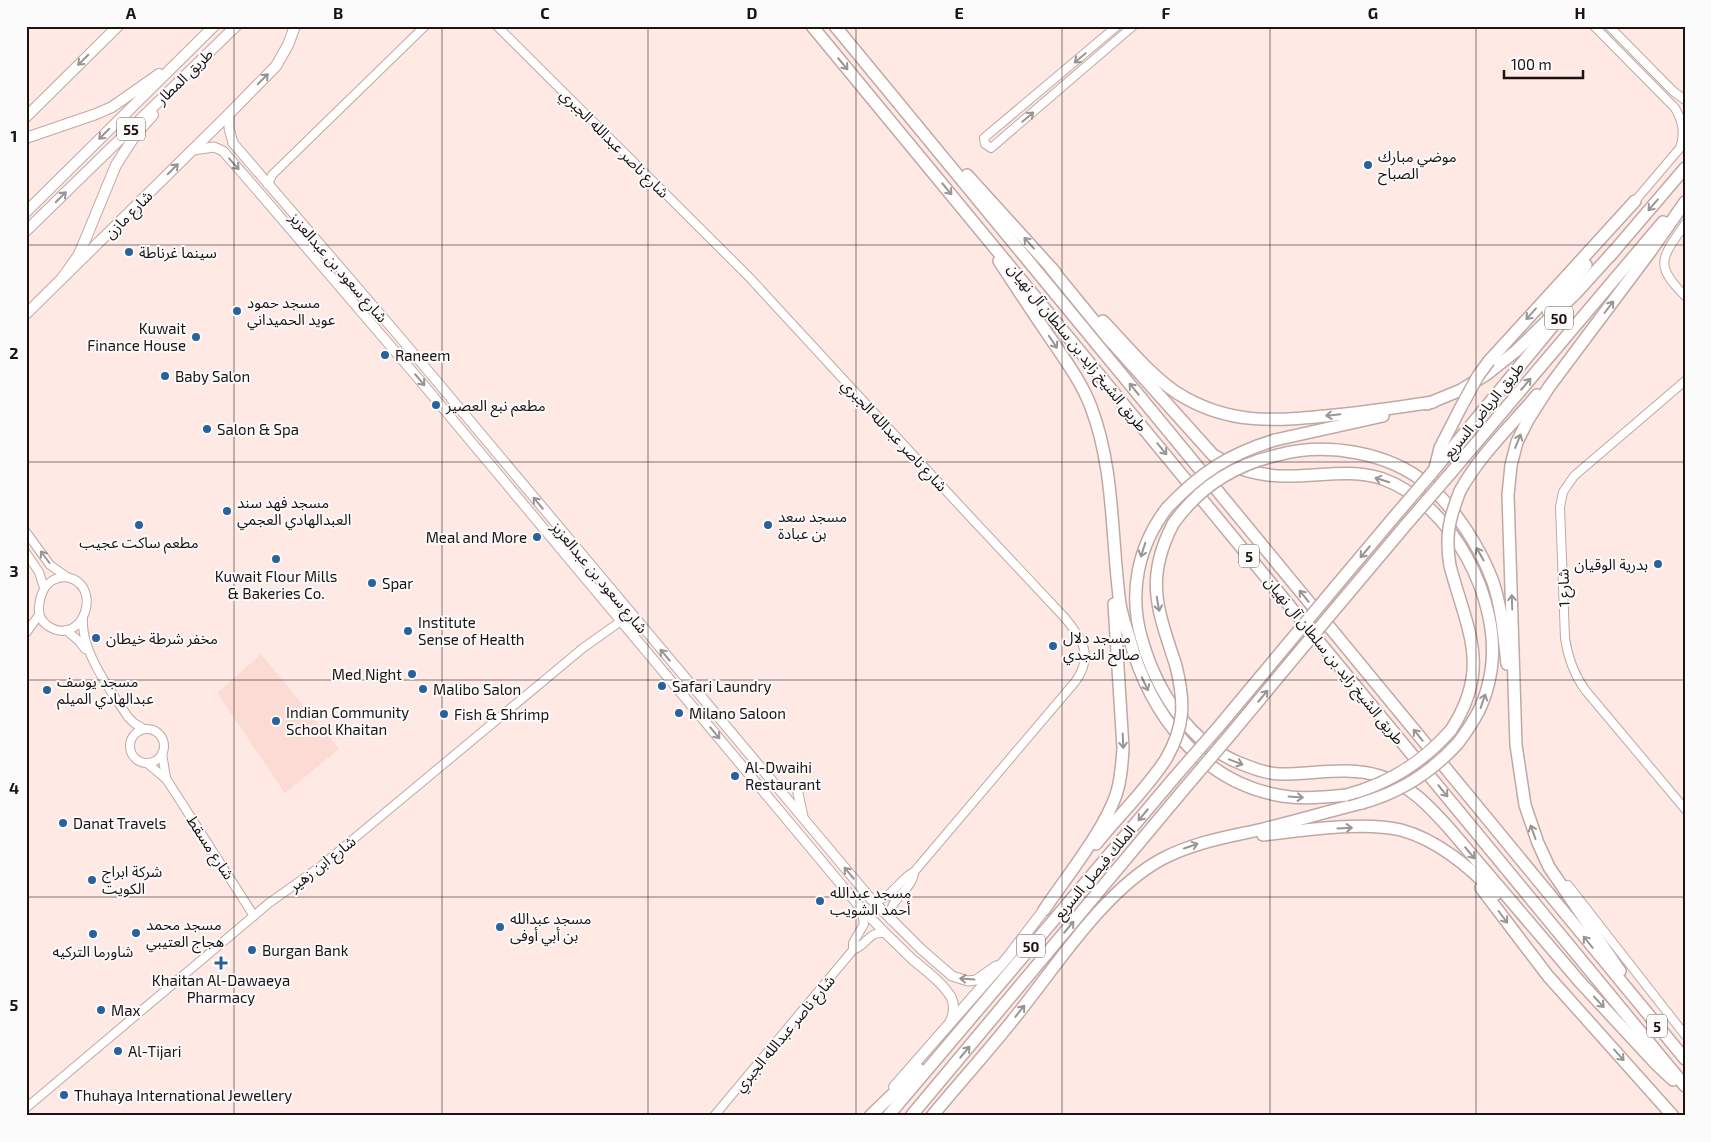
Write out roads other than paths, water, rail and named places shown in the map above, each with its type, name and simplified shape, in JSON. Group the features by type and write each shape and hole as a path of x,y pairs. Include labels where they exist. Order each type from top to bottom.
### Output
{"highway":[{"name":"طريق الشيخ زايد بن سلطان آل نهيان","path":"812,26 1685,1087"},
{"name":"طريق الشيخ زايد بن سلطان آل نهيان","path":"836,27 930,139 1685,1060"},
{"path":"930,139 979,187 1050,267 1108,338 1213,455 1229,465 1256,474 1286,476 1344,472 1382,479 1420,501 1436,516 1458,544 1471,565 1489,614 1492,637 1492,661 1487,692 1480,711 1458,743 1445,757 1415,781 1381,798 1263,829 1209,840 1181,850 1133,879 1115,895 1078,938 932,1116"},
{"name":"طريق الرياض السريع","path":"1281,652 1685,168"},
{"name":"طريق الرياض السريع","path":"1294,658 1685,196"},
{"path":"1516,351 1628,214 1635,201"},
{"path":"1433,472 1440,448 1478,376 1489,361 1635,201"},
{"path":"1515,738 1516,714 1508,494 1511,465 1517,442 1528,420 1549,387 1685,202"},
{"path":"968,214 1078,380 1091,407 1106,465 1121,607 1136,664 1147,689 1174,730 1204,762 1223,775 1265,792 1289,797 1310,798 1346,795 1372,787 1397,776 1426,756 1451,730 1468,697 1475,660 1468,623 1450,566 1447,547 1448,527 1465,482 1579,346"},
{"path":"1614,251 1576,293 1516,351 1488,374 1462,390 1402,412 1275,440 1250,448 1205,472 1167,508 1150,534 1138,570 1136,615 1151,669 1161,689 1193,732 1209,747 1227,758 1259,771 1280,774 1363,772 1398,783 1415,793 1428,804 1533,928 1657,1065 1668,1076 1685,1087"},
{"path":"1050,267 1153,373 1175,391 1194,403 1217,412 1239,418 1265,421 1392,409 1433,402"},
{"path":"1044,910 1114,822 1155,777 1179,735 1182,688 1160,614 1156,583 1161,550 1173,524 1191,502 1207,487 1224,474 1250,462 1278,454 1309,449 1336,450 1365,455 1390,463 1412,474 1429,486 1449,507 1482,557 1493,582 1500,609 1511,713 1525,805 1544,858 1554,876 1613,959 1630,993"},
{"path":"1044,910 1101,825 1116,794 1121,771 1123,748 1120,675 1106,465"},
{"name":"الملك فيصل السريع","path":"888,1116 955,1026 1174,778 1281,652"},
{"name":"الملك فيصل السريع","path":"911,1116 1294,658"},
{"path":"1209,840 1325,828 1370,826 1400,830 1429,841 1464,864 1514,913 1533,928"},
{"path":"1464,864 1548,976 1673,1116"},
{"path":"869,1116 955,1026"},
{"path":"919,1116 939,1089 951,1068"}],"main road":[{"path":"26,117 118,26"},
{"name":"طريق المطار","path":"26,212 214,26"},
{"name":"طريق المطار","path":"26,232 236,26"},
{"name":"شارع مازن","path":"26,314 276,66 288,46 295,26"},
{"path":"63,277 78,256 121,156 136,134 199,61"},
{"path":"26,138 112,107 175,64"},
{"path":"192,150 214,147 223,151 226,145 233,144 228,128 229,114"},
{"name":"شارع سعود بن عبدالعزيز","path":"233,144 267,180 303,226 803,820 891,920 952,976 968,981 976,980 1008,957"},
{"name":"شارع سعود بن عبدالعزيز","path":"223,151 450,416 860,907 884,933 942,986 950,996 953,1004 955,1026"},
{"path":"294,232 301,232 303,226"},
{"path":"304,244 306,238 312,236"},
{"path":"440,405 447,406 451,400"},
{"path":"450,416 453,410 459,409"},
{"path":"732,754 739,753 742,746"},
{"path":"739,763 748,760 766,783 776,787"},
{"path":"798,793 803,820"},
{"name":"الملك فيصل السريع","path":"955,1026 1044,910"},
{"path":"912,958 920,956 921,949"}],"street":[{"path":"267,180 425,26"},
{"name":"شارع ناصر عبدالله الجبري","path":"497,26 749,277 1066,618 1081,637 1085,657 1083,672 914,872 907,876 884,899 871,899"},
{"path":"1117,26 984,138 986,144 991,148 1133,26"},
{"path":"1594,26 1675,108 1681,118 1683,139 1680,148 1635,201"},
{"path":"1609,26 1675,93 1685,100"},
{"path":"1667,101 1673,98 1675,93"},
{"path":"1685,224 1666,253 1663,263 1666,274 1685,296"},
{"name":"شارع 1","path":"1685,381 1574,476 1563,492 1560,507 1565,638 1570,663 1586,691 1685,809"},
{"path":"26,532 50,565 61,574 80,584 85,592 84,637 93,658"},
{"path":"26,553 39,572 44,588"},
{"path":"69,578 56,578 44,588 38,608 39,615 41,620 48,626 57,630 75,627 83,620"},
{"path":"28,631 39,615"},
{"name":"شارع ابن زهير","path":"26,1108 254,916 320,866 583,648 621,621"},
{"path":"28,631 48,626"},
{"path":"66,630 79,640 93,658 128,717 144,729 153,730 161,736 163,742 162,752 157,760 141,761 132,754 130,750 131,740 128,717"},
{"path":"131,740 136,733 144,729"},
{"name":"شارع مسقط","path":"162,752 163,767 167,780"},
{"name":"شارع مسقط","path":"147,762 167,780 254,916"},
{"path":"1544,858 1685,1036"},
{"name":"شارع ناصر عبدالله الجبري","path":"891,920 890,913 892,907 913,879 914,872"},
{"name":"شارع ناصر عبدالله الجبري","path":"853,950 853,943 864,924 860,907"},
{"name":"شارع ناصر عبدالله الجبري","path":"714,1116 853,950 862,946 873,934 884,933"}],"place":[{"name":"موضي مبارك الصباح","path":"1368,165"},
{"name":"سينما غرناطة","path":"129,252"},
{"name":"مسجد حمود عويد الحميداني","path":"237,311"},
{"name":"Kuwait Finance House","path":"196,337"},
{"name":"Raneem","path":"385,355"},
{"name":"Baby Salon","path":"165,376"},
{"name":"مطعم نبع العصير","path":"436,405"},
{"name":"Salon & Spa","path":"207,429"},
{"name":"مسجد فهد سند العبدالهادي العجمي","path":"227,511"},
{"name":"مطعم ساكت عجيب","path":"139,525"},
{"name":"مسجد سعد بن عبادة","path":"768,525"},
{"name":"Meal and More","path":"537,537"},
{"name":"Kuwait Flour Mills & Bakeries Co.","path":"276,559"},
{"name":"بدرية الوقيان","path":"1658,564"},
{"name":"Spar","path":"372,583"},
{"name":"Institute Sense of Health","path":"408,631"},
{"name":"مخفر شرطة خيطان","path":"96,638"},
{"name":"مسجد دلال صالح النجدي","path":"1053,646"},
{"name":"Med Night","path":"412,674"},
{"name":"Safari Laundry","path":"662,686"},
{"name":"Malibo Salon","path":"423,689"},
{"name":"مسجد يوسف عبدالهادي الميلم","path":"47,690"},
{"name":"Milano Saloon","path":"679,713"},
{"name":"Fish & Shrimp","path":"444,714"},
{"name":"Indian Community School Khaitan","path":"276,721"},
{"name":"Al-Dwaihi Restaurant","path":"735,776"},
{"name":"Danat Travels","path":"63,823"},
{"name":"شركة ابراج الكويت","path":"92,880"},
{"name":"مسجد عبدالله أحمد الشويب","path":"820,901"},
{"name":"مسجد عبدالله بن أبي أوفى","path":"500,927"},
{"name":"مسجد محمد هجاج العتيبي","path":"136,933"},
{"name":"شاورما التركيه","path":"93,934"},
{"name":"Burgan Bank","path":"252,950"},
{"name":"Khaitan Al-Dawaeya Pharmacy","path":"221,963"},
{"name":"Max","path":"101,1010"},
{"name":"Al-Tijari","path":"118,1051"},
{"name":"Thuhaya International Jewellery","path":"64,1095"}]}
